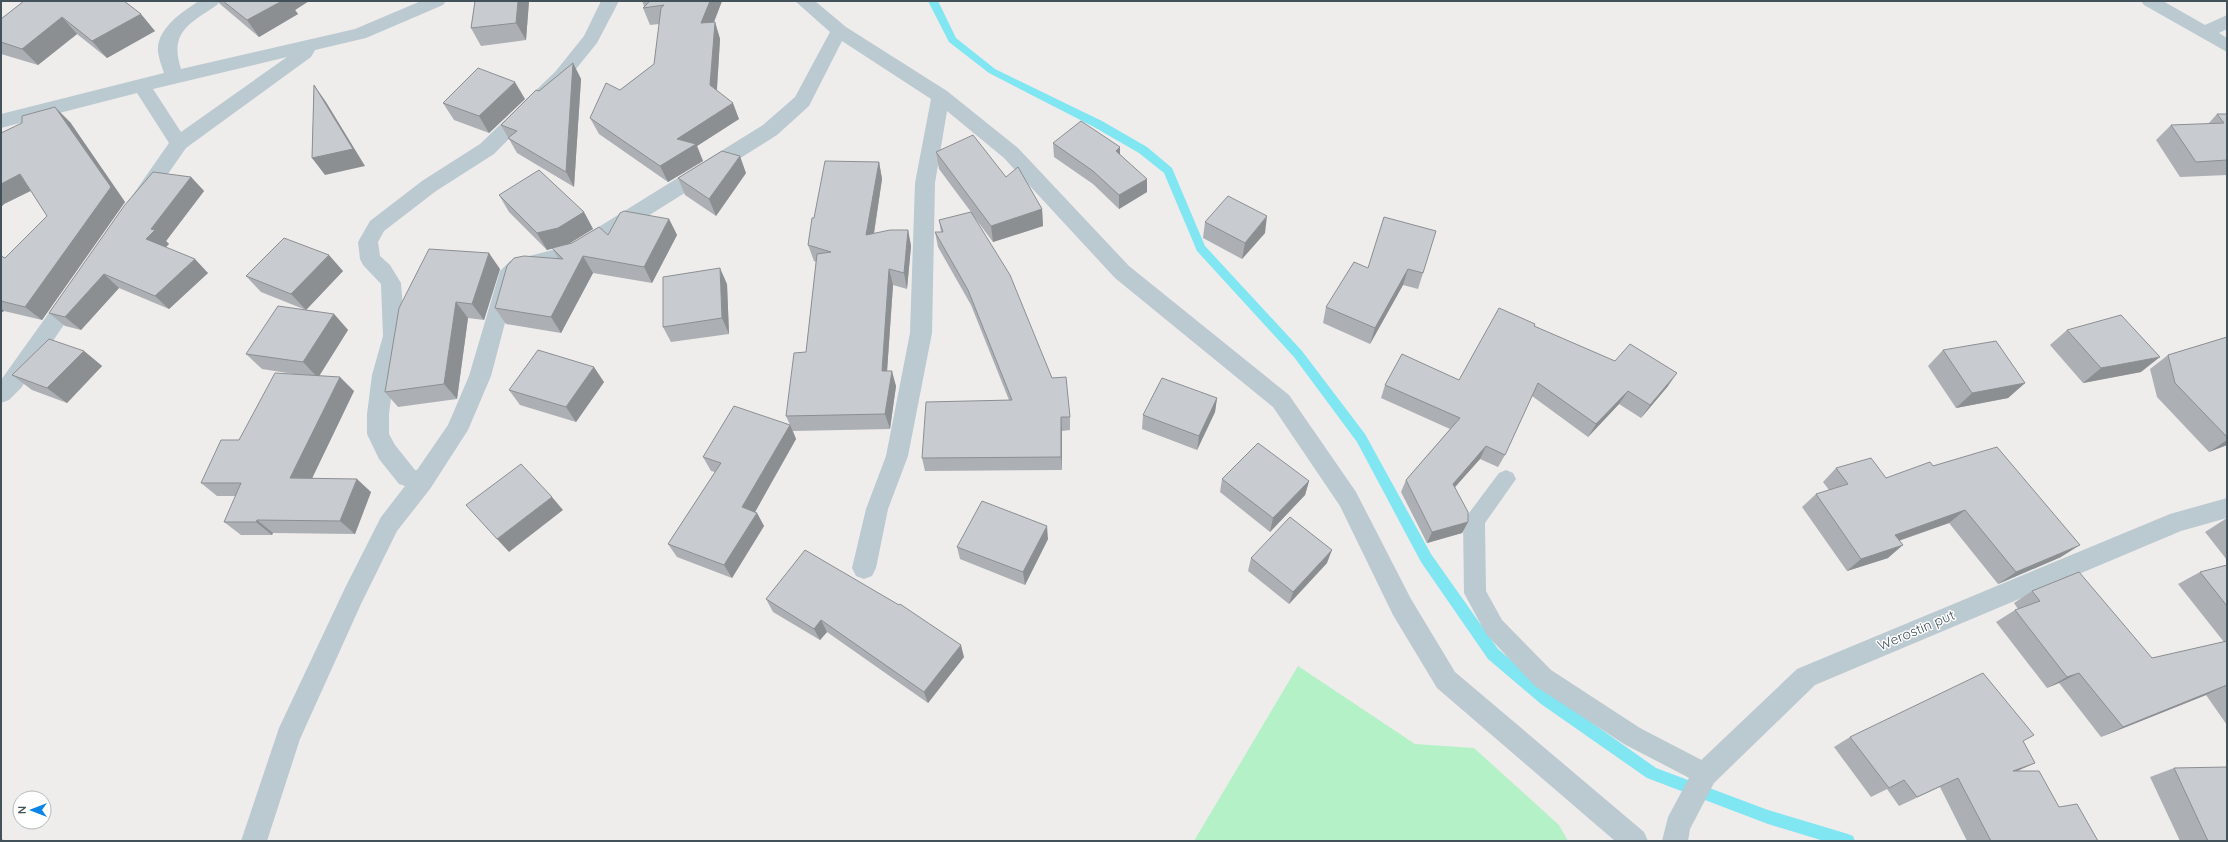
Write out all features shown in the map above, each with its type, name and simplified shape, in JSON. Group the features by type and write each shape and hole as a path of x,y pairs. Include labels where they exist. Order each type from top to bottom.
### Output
{"street":[{"path":"174,78 167,50 173,33 190,15 210,1"},
{"path":"1,121 141,85 308,48 360,34 438,1"},
{"path":"422,482 407,476 387,452 378,434 378,414 383,375 394,336 391,283 383,271 370,259 368,242 377,226 429,186 488,149 529,109 561,76 591,39 610,1"},
{"path":"804,1 840,31 941,96 1012,153 1122,272 1281,401 1348,499 1402,607 1446,680 1635,841"},
{"path":"2150,1 2227,46"},
{"path":"2205,33 2227,21"},
{"path":"254,841 288,737 353,596 389,524 422,482 457,430 480,376 507,277 517,267 574,252 770,130 802,101 831,44 840,31"},
{"path":"134,208 179,143 305,53 308,48"},
{"path":"141,85 179,143"},
{"path":"864,568 877,509 897,456 921,333 925,183 941,96"},
{"path":"1,394 14,382 85,277"},
{"name":"Werostin put","path":"1675,841 1677,826 1705,775 1806,677 2178,522 2227,508"}],"lane":[{"path":"1506,479 1474,521 1475,593 1494,627 1543,678 1632,736 1705,775"}],"green space":[{"path":"1298,666 1415,744 1474,748 1559,825 1568,841 1194,841"}],"building":[{"path":"24,1 124,1 141,14 92,41 62,17 22,49 1,42 1,19"},
{"path":"223,1 282,1 247,20"},
{"path":"475,1 518,1 516,23 471,28"},
{"path":"650,1 710,1 701,23 715,22 710,85 733,103 677,139 696,144 660,166 590,118 606,83 620,90 654,64 661,8 664,5 643,8"},
{"path":"573,63 566,172 508,138 517,131 501,125 536,90 539,91"},
{"path":"478,68 515,82 479,116 443,103"},
{"path":"314,85 353,149 312,158"},
{"path":"55,107 111,187 25,307 1,301 1,256 5,258 47,216 20,174 1,184 1,133 22,123 22,116"},
{"path":"2217,114 2227,114 2227,160 2196,162 2171,125 2224,123"},
{"path":"1081,121 1120,147 1116,151 1147,179 1119,195 1093,171 1053,143"},
{"path":"973,135 1006,177 1018,167 1042,209 991,226 936,152"},
{"path":"722,151 740,156 709,199 678,178"},
{"path":"825,161 879,162 866,235 890,230 908,230 904,273 889,269 882,371 892,371 885,414 786,416 794,353 806,352 817,254 831,252 808,245 812,218 814,218"},
{"path":"539,170 584,212 558,228 537,233 499,195"},
{"path":"153,172 191,177 151,229 155,230 146,239 195,259 155,296 104,274 65,317 49,313 124,206"},
{"path":"1228,196 1267,216 1245,243 1205,222"},
{"path":"624,211 669,219 644,267 583,256 551,317 495,308 507,266 514,258 524,256 563,259 552,248 572,243 599,227 608,235 620,213"},
{"path":"971,212 1010,275 1052,378 1066,377 1070,417 1061,417 1061,457 922,458 926,402 1012,400 968,290 935,232 943,232 939,220"},
{"path":"1384,217 1436,231 1423,273 1408,269 1375,328 1326,307 1354,262 1368,268"},
{"path":"284,238 329,255 291,294 246,276"},
{"path":"429,249 489,253 472,304 456,302 444,384 385,392 399,308"},
{"path":"720,268 722,318 663,327 663,277"},
{"path":"278,306 334,314 303,362 246,354"},
{"path":"1499,308 1535,324 1534,326 1615,361 1630,344 1677,373 1650,405 1628,391 1596,424 1538,383 1505,455 1486,446 1453,484 1468,512 1468,522 1432,532 1406,480 1460,418 1385,385 1402,354 1459,380"},
{"path":"2121,315 2160,357 2101,368 2067,330"},
{"path":"2227,337 2227,437 2175,383 2168,355"},
{"path":"49,339 84,351 47,388 12,375"},
{"path":"1996,341 2025,383 1972,393 1943,350"},
{"path":"538,350 594,367 566,407 509,390"},
{"path":"275,373 340,377 290,478 357,479 340,521 257,520 256,522 224,522 241,483 201,483 221,440 239,440"},
{"path":"1162,378 1217,398 1199,436 1143,415"},
{"path":"734,406 790,425 742,507 757,513 724,565 668,544 721,463 703,457"},
{"path":"1258,443 1309,481 1273,518 1222,479"},
{"path":"1997,447 2080,545 2016,572 1965,510 1895,535 1903,545 1861,559 1816,494 1848,484 1836,468 1871,458 1886,478 1930,462 1933,466"},
{"path":"521,464 552,497 497,539 466,505"},
{"path":"982,501 1047,526 1023,572 957,547"},
{"path":"1290,517 1332,550 1293,592 1251,558"},
{"path":"805,550 899,605 900,604 961,645 924,692 821,620 814,629 766,599"},
{"path":"2227,565 2227,606 2200,572"},
{"path":"2079,572 2152,658 2227,641 2227,685 2123,727 2079,673 2067,677 2015,610 2040,601 2032,591"},
{"path":"1983,673 2034,735 2023,741 2035,763 2013,771 2039,771 2059,807 2077,804 2098,841 1991,841 1958,778 1917,797 1904,780 1889,788 1850,737"},
{"path":"2227,767 2227,841 2208,841 2174,768"}],"waterway":[{"path":"933,1 952,40 992,71 1098,124 1143,150 1168,171 1201,248 1298,354 1361,438 1426,558 1493,654 1546,699 1652,773 1768,817 1848,841"}]}
